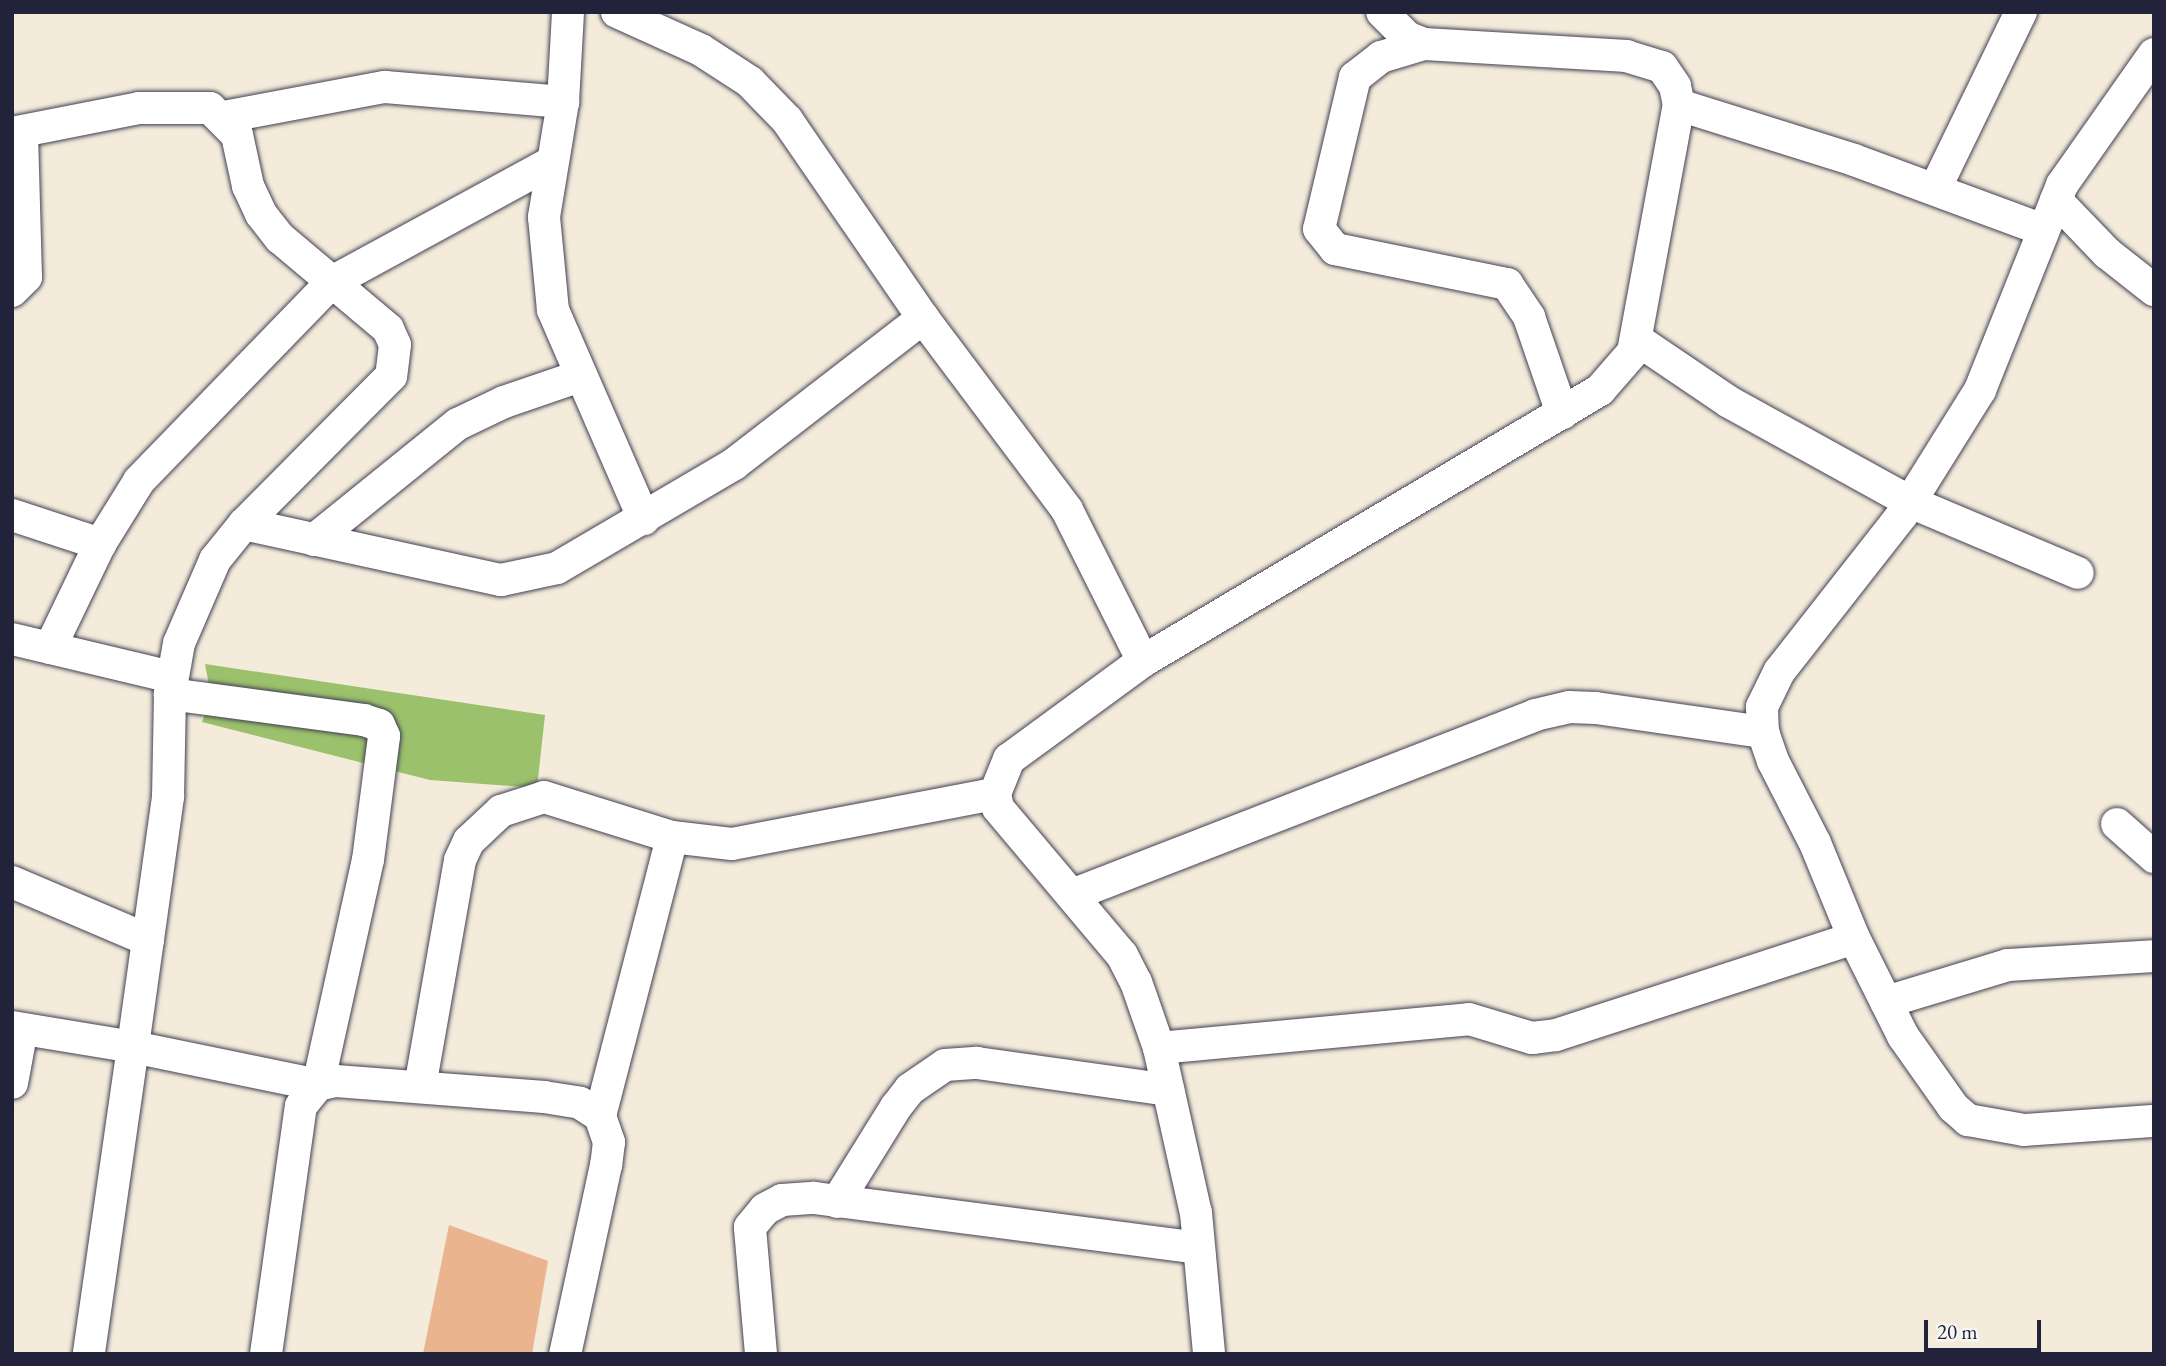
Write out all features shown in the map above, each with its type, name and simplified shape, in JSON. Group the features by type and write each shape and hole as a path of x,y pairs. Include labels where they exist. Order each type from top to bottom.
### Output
{"street":[{"path":"568,12 563,102 544,217 553,310 644,519"},
{"path":"617,12 701,50 750,82 787,120 923,318 1067,510 1143,661"},
{"path":"1209,1354 1196,1213 1159,1048 1122,955 998,808 995,794 1009,759 1143,661 1562,413 1622,370 1636,340 1679,105 1675,86 1662,67 1648,61 1424,44 1407,37 1382,12"},
{"path":"1935,189 2021,12"},
{"path":"1424,44 1381,57 1355,77 1319,229 1335,248 1507,284 1528,317 1562,413"},
{"path":"2154,54 2084,149 2056,200 1989,374 1910,502 1779,672 1762,707 1763,732 1854,938 1886,1002 1930,1079 1968,1120 2024,1130 2154,1121"},
{"path":"223,117 385,88 563,102"},
{"path":"1679,105 1935,189 2043,230"},
{"path":"12,291 26,277 17,133 139,108 210,107 223,117 237,135 248,186 261,214 280,238 388,329 395,345 391,376 244,524 215,560 180,643 171,686 168,797 89,1354"},
{"path":"50,648 100,544 153,464 332,282 552,162"},
{"path":"2056,200 2107,253 2154,290"},
{"path":"244,524 501,580 557,568 644,519 782,430 923,318"},
{"path":"1636,340 1729,402 1910,502 2078,573"},
{"path":"314,540 458,424 504,402 580,376"},
{"path":"12,515 100,544"},
{"path":"12,639 50,648 171,686 364,720 379,725 384,736 368,860 318,1085 301,1106 266,1354"},
{"path":"1072,895 1535,715 1569,707 1596,708 1763,732"},
{"path":"420,1087 460,860 482,825 501,811 544,797 672,837 732,844 995,794"},
{"path":"2117,824 2154,857"},
{"path":"565,1354 606,1165 609,1142 600,1116 672,837"},
{"path":"12,881 148,940"},
{"path":"1159,1048 1469,1019 1532,1038 1556,1035 1854,938"},
{"path":"1886,1002 2008,965 2154,956"},
{"path":"12,1083 17,1028 133,1047 318,1085 336,1081 544,1097 580,1103 600,1116"},
{"path":"837,1202 910,1089 946,1065 977,1063 1168,1090"},
{"path":"761,1354 750,1227 765,1209 782,1200 837,1202 1198,1248"}],"green space":[{"path":"205,664 545,715 537,788 430,780 202,722 211,696"}],"building":[{"path":"449,1225 548,1261 532,1354 423,1354"}]}
